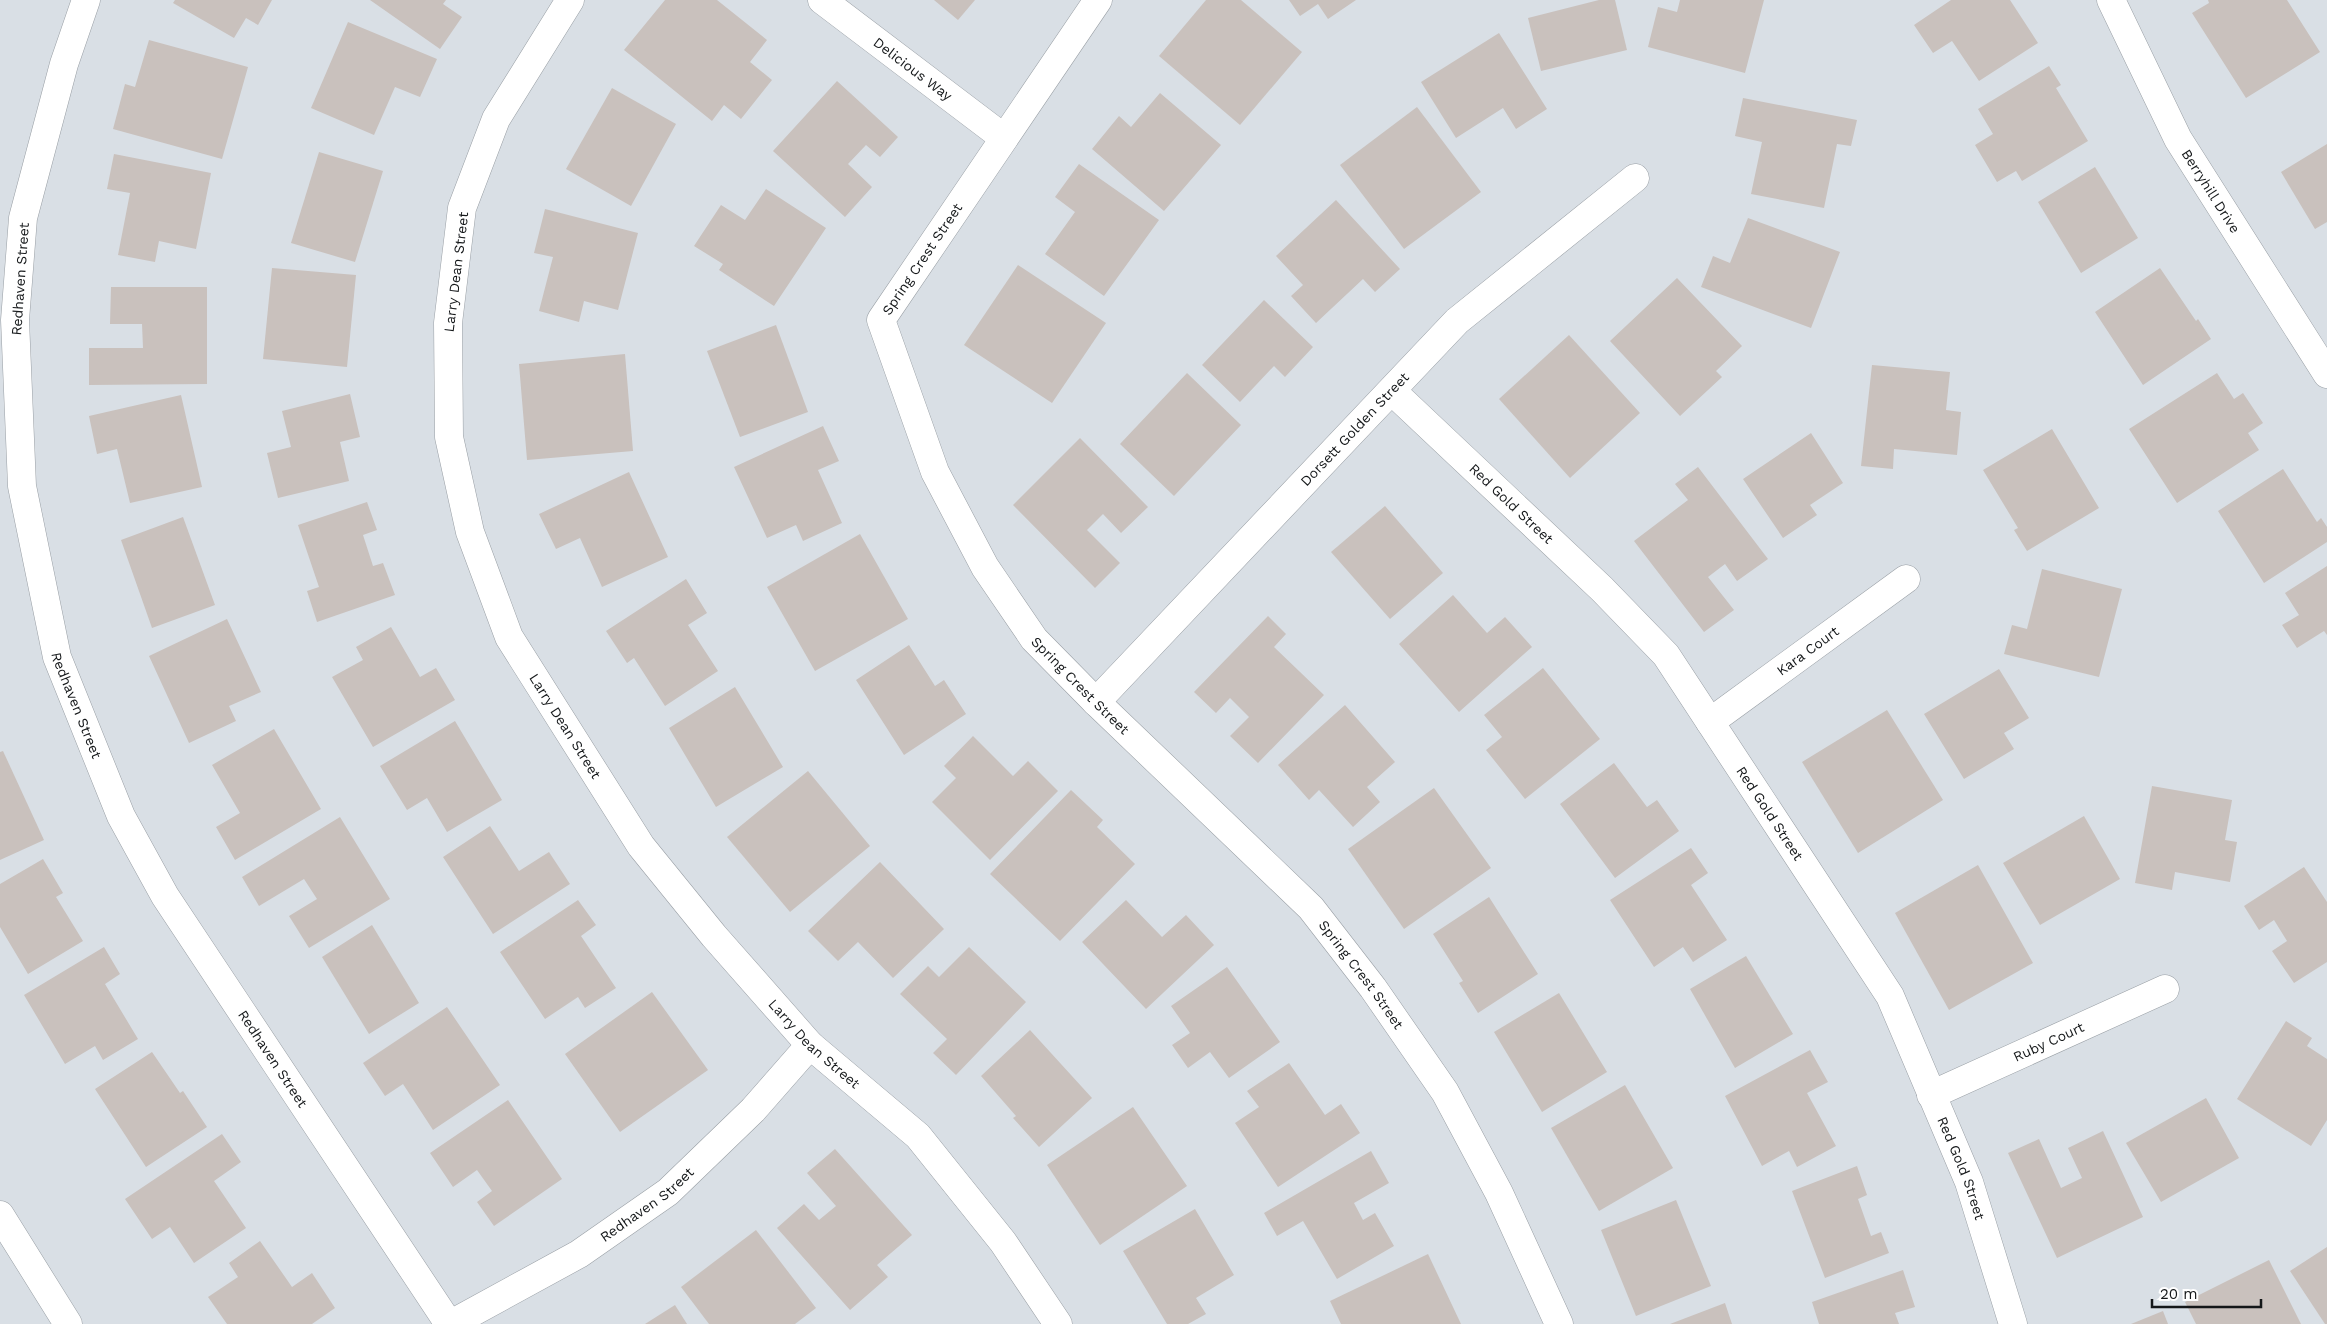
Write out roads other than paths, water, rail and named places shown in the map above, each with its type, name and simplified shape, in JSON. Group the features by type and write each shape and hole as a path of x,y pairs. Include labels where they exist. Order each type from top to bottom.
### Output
{"street":[{"name":"Redhaven Street","path":"86,0 64,64 23,218 8,320 22,486 57,657 121,816 165,896 450,1324 579,1254 668,1192 753,1110 810,1045"},
{"name":"Larry Dean Street","path":"570,0 496,119 462,208 448,323 449,437 470,532 509,637 641,846 714,936 810,1045 918,1136 1003,1242 1058,1324"},
{"name":"Delicious Way","path":"822,0 1004,138"},
{"name":"Spring Crest Street","path":"1098,0 881,320 935,472 985,566 1034,639 1096,702 1311,908 1373,988 1445,1092 1499,1193 1559,1324"},
{"name":"Berryhill Drive","path":"2111,0 2178,140 2324,361"},
{"name":"Dorsett Golden Street","path":"1096,702 1457,321 1635,178"},
{"name":"Red Gold Street","path":"1392,391 1602,590 1666,655 1890,996 1969,1182 2013,1324"},
{"name":"Kara Court","path":"1710,722 1906,579"},
{"name":"Ruby Court","path":"1932,1095 2165,990"},
{"path":"0,1215 68,1324"}]}
